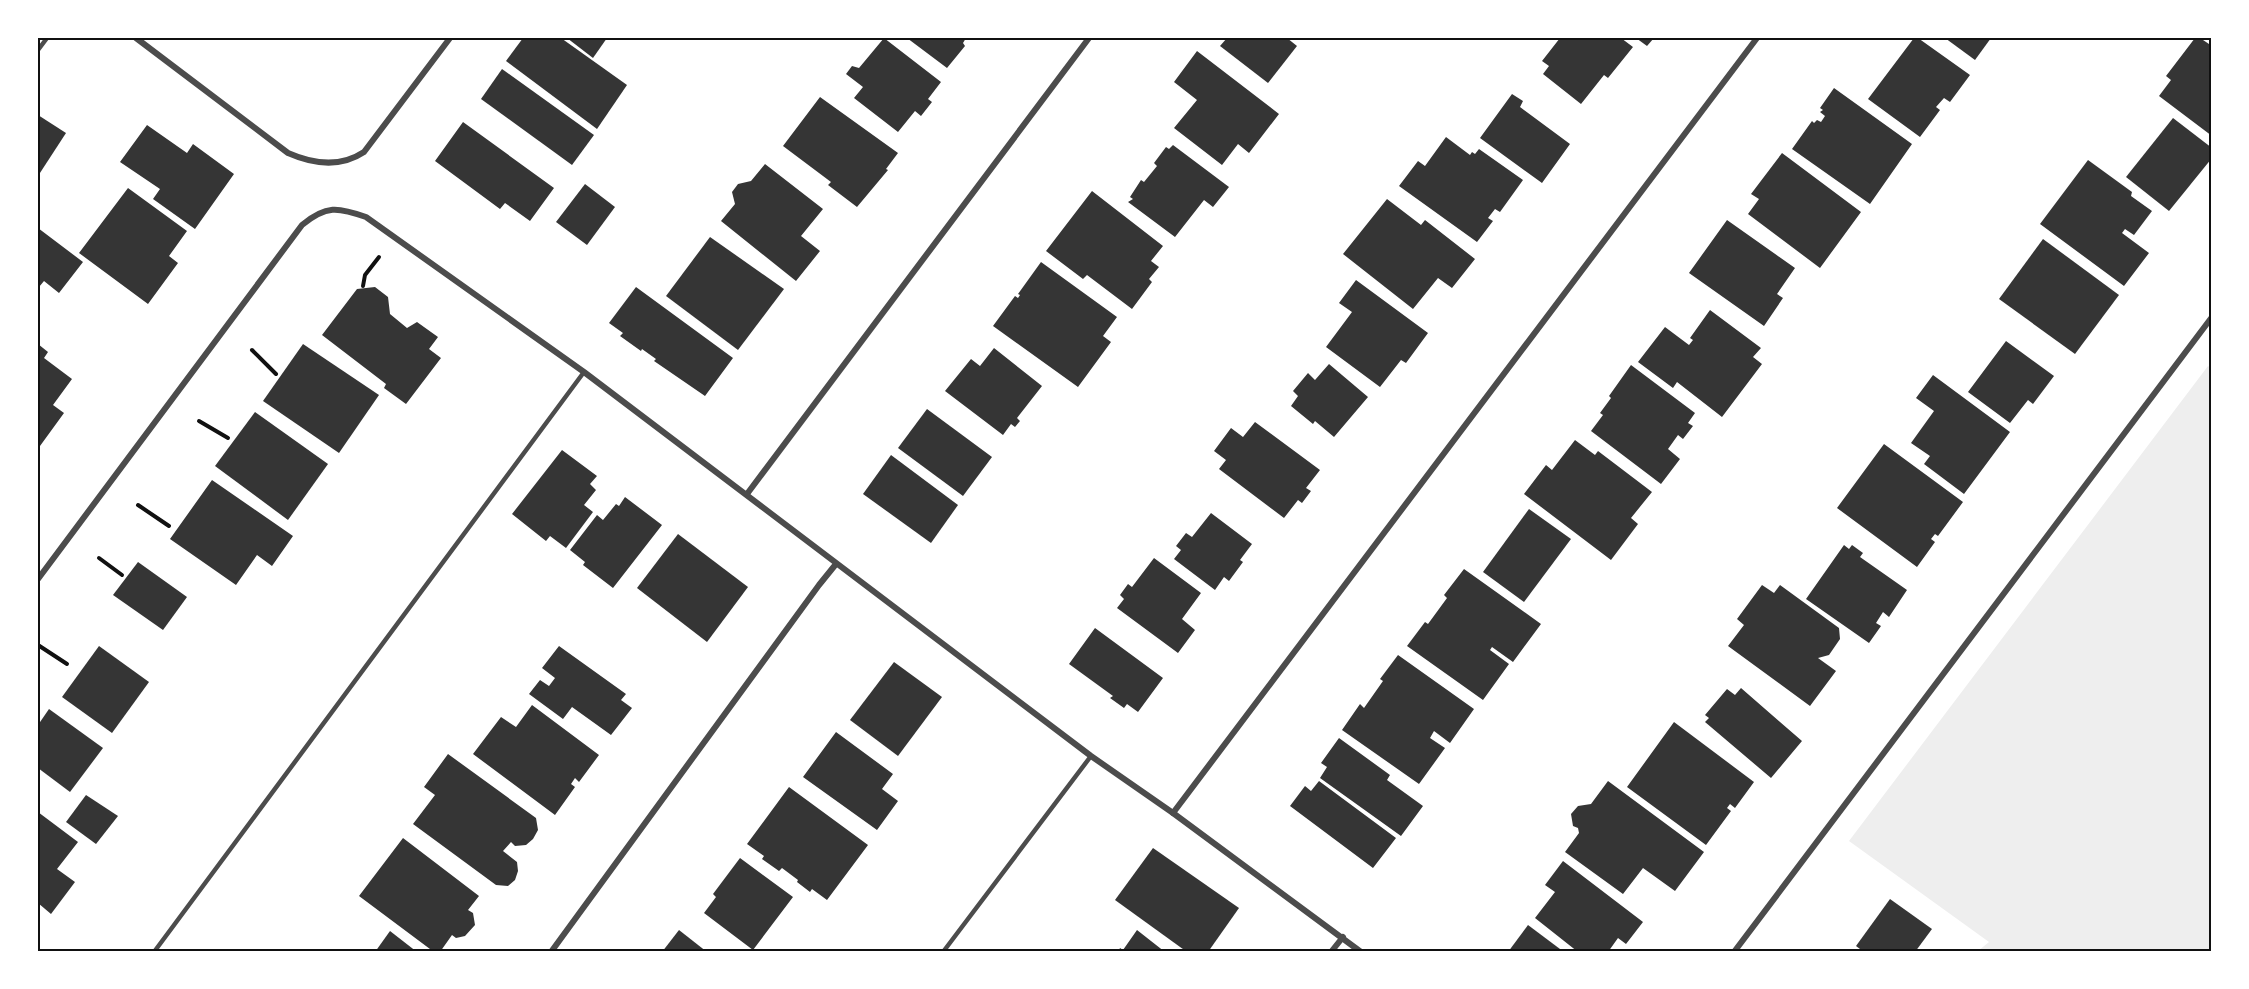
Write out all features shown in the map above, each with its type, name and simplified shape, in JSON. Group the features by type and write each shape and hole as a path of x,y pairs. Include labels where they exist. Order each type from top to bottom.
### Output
{"street":[{"path":"136,38 288,153 308,162 325,163 354,159 364,152 450,38"},
{"path":"747,494 1089,38"},
{"path":"1173,813 1757,38"},
{"path":"38,579 302,225 316,213 332,209 346,210 366,217 584,372 1091,756 1173,813 1360,951"},
{"path":"1734,951 2211,316"},
{"path":"551,951 836,564"},
{"path":"1331,951 1343,938"}],"lane":[{"path":"38,50 47,38"},
{"path":"154,951 584,372"},
{"path":"944,951 1091,756"}],"path":[{"path":"363,286 365,275 379,257"},
{"path":"252,350 276,374"},
{"path":"199,421 228,438"},
{"path":"138,505 169,526"},
{"path":"99,558 122,575"},
{"path":"38,645 67,664"}],"shaded area":[{"path":"2208,366 2212,369 2211,951 1978,951 1989,942 1849,841"}],"building":[{"path":"523,38 561,38 627,85 597,129 506,61"},
{"path":"567,38 607,38 593,58"},
{"path":"884,38 941,82 928,99 932,102 921,116 915,111 898,132 854,98 863,87 846,74 852,66 859,68"},
{"path":"907,38 966,38 963,43 965,46 947,68"},
{"path":"1227,38 1287,38 1297,46 1268,83 1220,46"},
{"path":"1560,38 1567,40 1569,38 1621,38 1633,47 1608,78 1604,75 1581,104 1543,74 1549,66 1542,61"},
{"path":"1636,38 1654,38 1647,46"},
{"path":"1914,38 1918,38 1970,75 1950,102 1944,98 1936,107 1940,110 1920,137 1868,99"},
{"path":"1945,38 1991,38 1975,60"},
{"path":"2195,38 2200,38 2212,46 2212,136 2159,96 2171,80 2166,76"},
{"path":"1197,51 1279,114 1249,153 1238,144 1222,165 1174,128 1197,100 1174,82"},
{"path":"502,69 594,135 572,165 481,99"},
{"path":"1834,88 1912,144 1870,204 1792,149 1812,121 1821,122 1825,116 1820,112 1823,110 1820,108"},
{"path":"1512,94 1523,101 1520,107 1570,144 1542,183 1480,138"},
{"path":"820,97 898,153 886,169 888,170 857,207 828,185 831,182 783,146"},
{"path":"38,115 66,133 38,176"},
{"path":"2173,118 2212,148 2212,158 2169,211 2126,177"},
{"path":"463,122 554,188 530,221 505,203 500,209 435,161"},
{"path":"147,125 187,153 193,144 234,174 195,229 153,199 160,189 120,162"},
{"path":"1446,137 1470,155 1472,152 1475,154 1479,149 1523,180 1500,212 1495,209 1488,218 1493,221 1477,242 1399,186 1418,161 1425,166"},
{"path":"1173,145 1229,187 1213,207 1204,200 1175,237 1128,202 1133,199 1130,197 1141,180 1144,182 1157,166 1154,163 1166,147 1169,149"},
{"path":"1782,153 1861,212 1820,268 1748,214 1759,199 1751,194"},
{"path":"2088,160 2132,192 2131,196 2152,211 2134,235 2125,229 2122,233 2149,253 2124,286 2040,224"},
{"path":"765,164 823,209 801,236 820,251 796,281 721,221 735,204 732,192 738,184 751,181"},
{"path":"585,184 615,207 587,245 556,222"},
{"path":"128,188 187,231 169,256 178,263 148,304 79,253"},
{"path":"1092,191 1163,246 1151,261 1159,267 1149,279 1152,282 1132,309 1087,275 1083,279 1046,251"},
{"path":"1387,199 1421,225 1425,220 1475,259 1452,288 1438,278 1413,309 1343,254"},
{"path":"1727,220 1795,268 1777,294 1783,298 1764,326 1689,273"},
{"path":"38,228 83,262 59,293 44,281 38,286"},
{"path":"710,237 784,289 738,350 666,296"},
{"path":"2043,239 2119,295 2075,354 1999,299"},
{"path":"1041,262 1117,317 1103,336 1111,342 1078,387 993,326 1015,296 1018,298 1020,295 1018,294"},
{"path":"1356,280 1428,333 1406,363 1401,360 1380,387 1326,347 1352,312 1339,303"},
{"path":"375,287 388,297 390,314 407,328 417,322 438,337 429,349 441,358 406,404 384,388 386,384 322,335 357,289"},
{"path":"636,287 733,358 705,396 654,361 656,359 642,349 641,351 620,336 623,333 609,323"},
{"path":"1710,310 1761,348 1753,357 1762,364 1722,417 1677,382 1673,388 1638,362 1665,327 1689,345 1693,340 1690,338"},
{"path":"2006,341 2054,376 2033,404 2028,400 2010,423 1968,392"},
{"path":"38,344 48,352 44,358 72,379 53,405 64,413 40,446 38,445"},
{"path":"303,344 379,395 339,453 263,401"},
{"path":"994,348 1042,386 1017,418 1020,421 1015,427 1011,424 1003,435 945,391 971,359 980,366"},
{"path":"1329,364 1368,397 1334,437 1315,421 1313,424 1291,406 1298,396 1293,391 1308,373 1315,380"},
{"path":"1631,365 1695,413 1688,423 1693,426 1683,439 1678,435 1668,449 1680,459 1661,484 1591,431 1603,415 1600,413 1611,398 1609,396"},
{"path":"1933,375 2010,432 1964,494 1924,464 1930,456 1911,443 1934,411 1916,398"},
{"path":"927,409 992,457 963,496 898,448"},
{"path":"255,412 328,464 288,520 215,466"},
{"path":"1255,422 1320,470 1306,488 1311,491 1302,503 1298,500 1284,518 1219,469 1226,460 1214,451 1231,428 1243,437"},
{"path":"1575,440 1595,455 1598,451 1652,492 1631,518 1638,524 1611,560 1524,494 1546,465 1552,470"},
{"path":"1884,444 1963,502 1938,536 1935,534 1931,539 1935,542 1917,567 1837,508"},
{"path":"562,450 597,476 590,484 596,490 584,505 593,512 566,548 550,536 546,541 512,514"},
{"path":"891,455 958,505 931,543 863,494"},
{"path":"212,480 293,536 272,566 257,555 236,585 170,539"},
{"path":"625,497 662,525 613,588 583,565 585,562 570,550 597,515 603,520 616,504 619,506"},
{"path":"1529,509 1571,539 1524,602 1483,572"},
{"path":"1211,513 1252,544 1240,560 1243,562 1229,581 1224,577 1215,590 1174,559 1181,550 1176,546 1186,533 1192,537"},
{"path":"678,534 748,587 707,642 637,588"},
{"path":"1844,545 1849,549 1852,545 1863,553 1860,557 1907,590 1889,617 1883,612 1876,623 1881,626 1869,643 1806,599"},
{"path":"1154,558 1201,593 1182,619 1195,630 1178,653 1117,608 1124,599 1120,595 1128,584 1132,587"},
{"path":"138,562 187,597 163,630 113,595"},
{"path":"1464,569 1541,624 1513,662 1492,647 1490,650 1509,664 1483,700 1407,646 1425,622 1428,624 1447,598 1444,595"},
{"path":"1762,585 1774,593 1780,585 1839,628 1840,639 1829,655 1818,658 1836,671 1810,706 1728,646 1744,625 1737,619"},
{"path":"1095,628 1163,678 1138,712 1127,704 1124,708 1110,698 1113,696 1069,664"},
{"path":"99,646 149,682 112,733 62,697"},
{"path":"559,646 626,694 621,700 632,708 611,735 572,707 563,719 529,694 540,680 549,686 555,678 542,668"},
{"path":"1398,655 1474,709 1450,743 1434,731 1430,738 1445,748 1419,784 1342,730 1360,704 1364,708 1383,681 1380,679"},
{"path":"894,662 942,697 898,756 850,720"},
{"path":"1741,688 1802,741 1771,778 1705,722 1709,718 1705,715 1727,689 1735,695"},
{"path":"532,705 599,755 579,782 575,778 571,784 575,787 555,815 473,754 501,717 516,727"},
{"path":"49,709 103,748 70,792 38,768 38,725"},
{"path":"1674,722 1754,782 1735,808 1730,804 1727,808 1731,811 1706,845 1627,787"},
{"path":"836,732 893,774 882,789 898,801 877,830 803,777"},
{"path":"1339,738 1390,775 1387,780 1423,806 1401,836 1320,778 1327,767 1321,763"},
{"path":"448,754 536,818 538,830 533,839 526,845 515,846 511,842 503,851 517,862 518,871 515,880 508,886 496,885 413,824 435,795 424,787"},
{"path":"1319,781 1396,838 1373,868 1290,806 1305,786 1311,791"},
{"path":"1608,781 1704,852 1675,891 1643,868 1623,894 1565,852 1579,833 1578,828 1573,826 1571,814 1578,806 1591,804"},
{"path":"789,787 868,845 827,900 812,889 810,892 782,868 779,871 747,844"},
{"path":"86,795 118,816 96,844 66,822"},
{"path":"38,812 78,842 57,869 75,882 51,914 38,903"},
{"path":"403,838 479,896 468,910 473,913 475,925 465,936 456,938 452,935 440,952 434,952 359,896"},
{"path":"1153,848 1239,908 1208,952 1187,952 1115,900"},
{"path":"740,858 793,897 753,950 704,913 716,897 713,894"},
{"path":"1563,861 1643,922 1626,944 1618,938 1608,952 1578,952 1535,918 1555,892 1545,885"},
{"path":"1890,899 1932,929 1915,952 1864,952 1856,946"},
{"path":"1528,925 1564,952 1508,952"},
{"path":"679,930 707,952 662,952"},
{"path":"1137,930 1165,952 1118,952 1120,948 1123,950"},
{"path":"390,931 417,952 375,952"}]}
